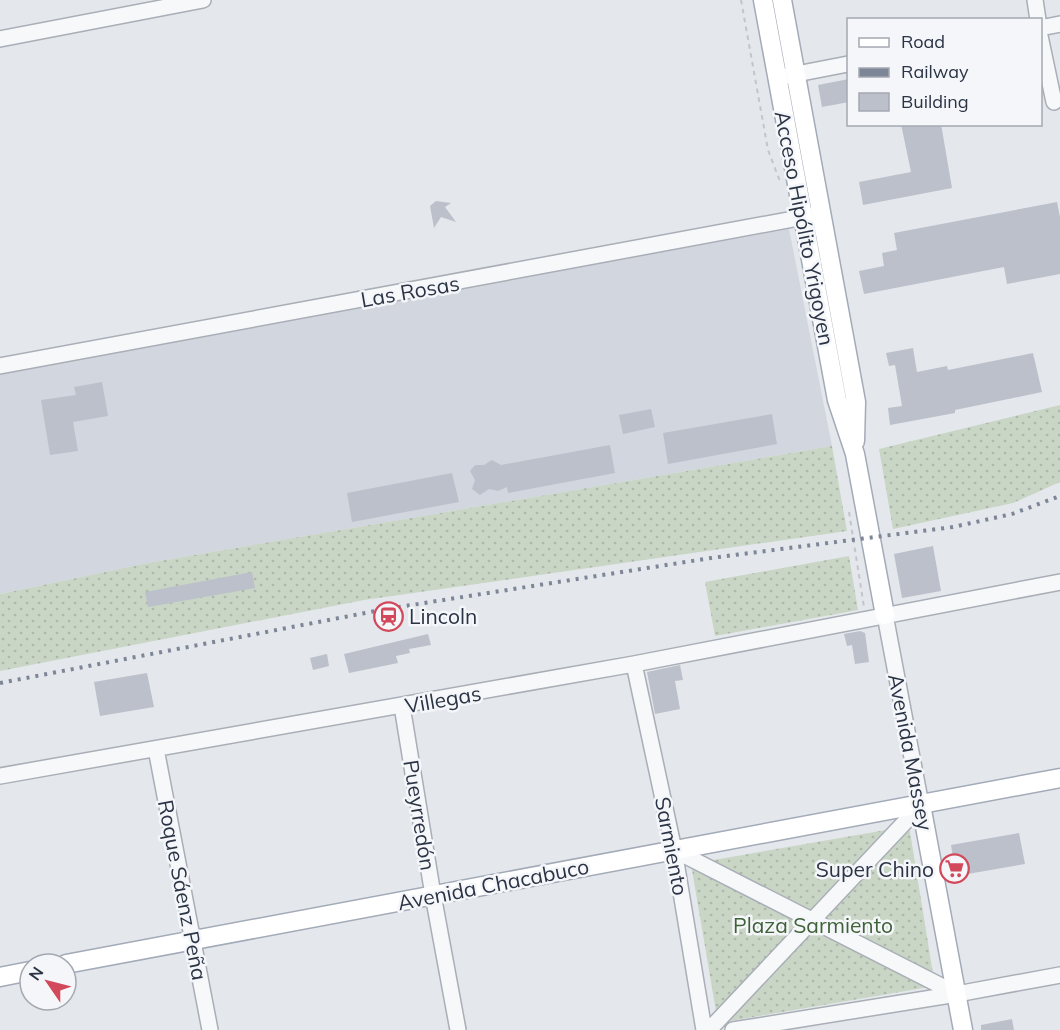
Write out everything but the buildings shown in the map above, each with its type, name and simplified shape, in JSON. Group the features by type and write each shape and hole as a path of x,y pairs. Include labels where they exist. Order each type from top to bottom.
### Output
{"main road":[{"name":"Acceso Hipólito Yrigoyen","path":"763,0 785,76 812,216 837,400 855,454 885,615"},
{"name":"Acceso Hipólito Yrigoyen","path":"782,0 785,76"},
{"name":"Avenida Chacabuco","path":"78,962 1060,778"},
{"name":"Avenida Massey","path":"921,805 963,1030"},
{"path":"0,977 18,973"}],"street":[{"path":"0,39 203,0"},
{"path":"1035,0 1038,18"},
{"path":"1042,28 1060,24"},
{"path":"1042,41 1054,102"},
{"path":"785,76 847,64"},
{"name":"Las Rosas","path":"0,366 812,216"},
{"name":"Villegas","path":"0,776 634,664 1060,582"},
{"name":"Avenida Massey","path":"885,615 921,805"},
{"name":"Sarmiento","path":"634,664 674,850 704,1030"},
{"name":"Pueyrredón","path":"402,706 458,1030"},
{"name":"Roque Sáenz Peña","path":"156,749 210,1030"},
{"path":"709,1030 921,805"},
{"path":"674,850 957,994"},
{"path":"733,1030 1060,975"}],"shaded area":[{"path":"789,229 832,446 148,563 0,594 0,373"}],"green space":[{"path":"1060,405 1060,482 1013,503 893,529 879,449"},
{"path":"832,446 847,531 364,600 0,671 0,594 148,563"},
{"path":"849,556 858,610 715,636 705,582"},
{"name":"Plaza Sarmiento","path":"909,826 935,986 718,1023 691,864"}],"railway":[{"path":"0,683 386,609 711,558 953,527 1012,514 1060,496"}],"place":[{"name":"Lincoln","path":"388,616"},
{"name":"Super Chino","path":"955,869"}]}
